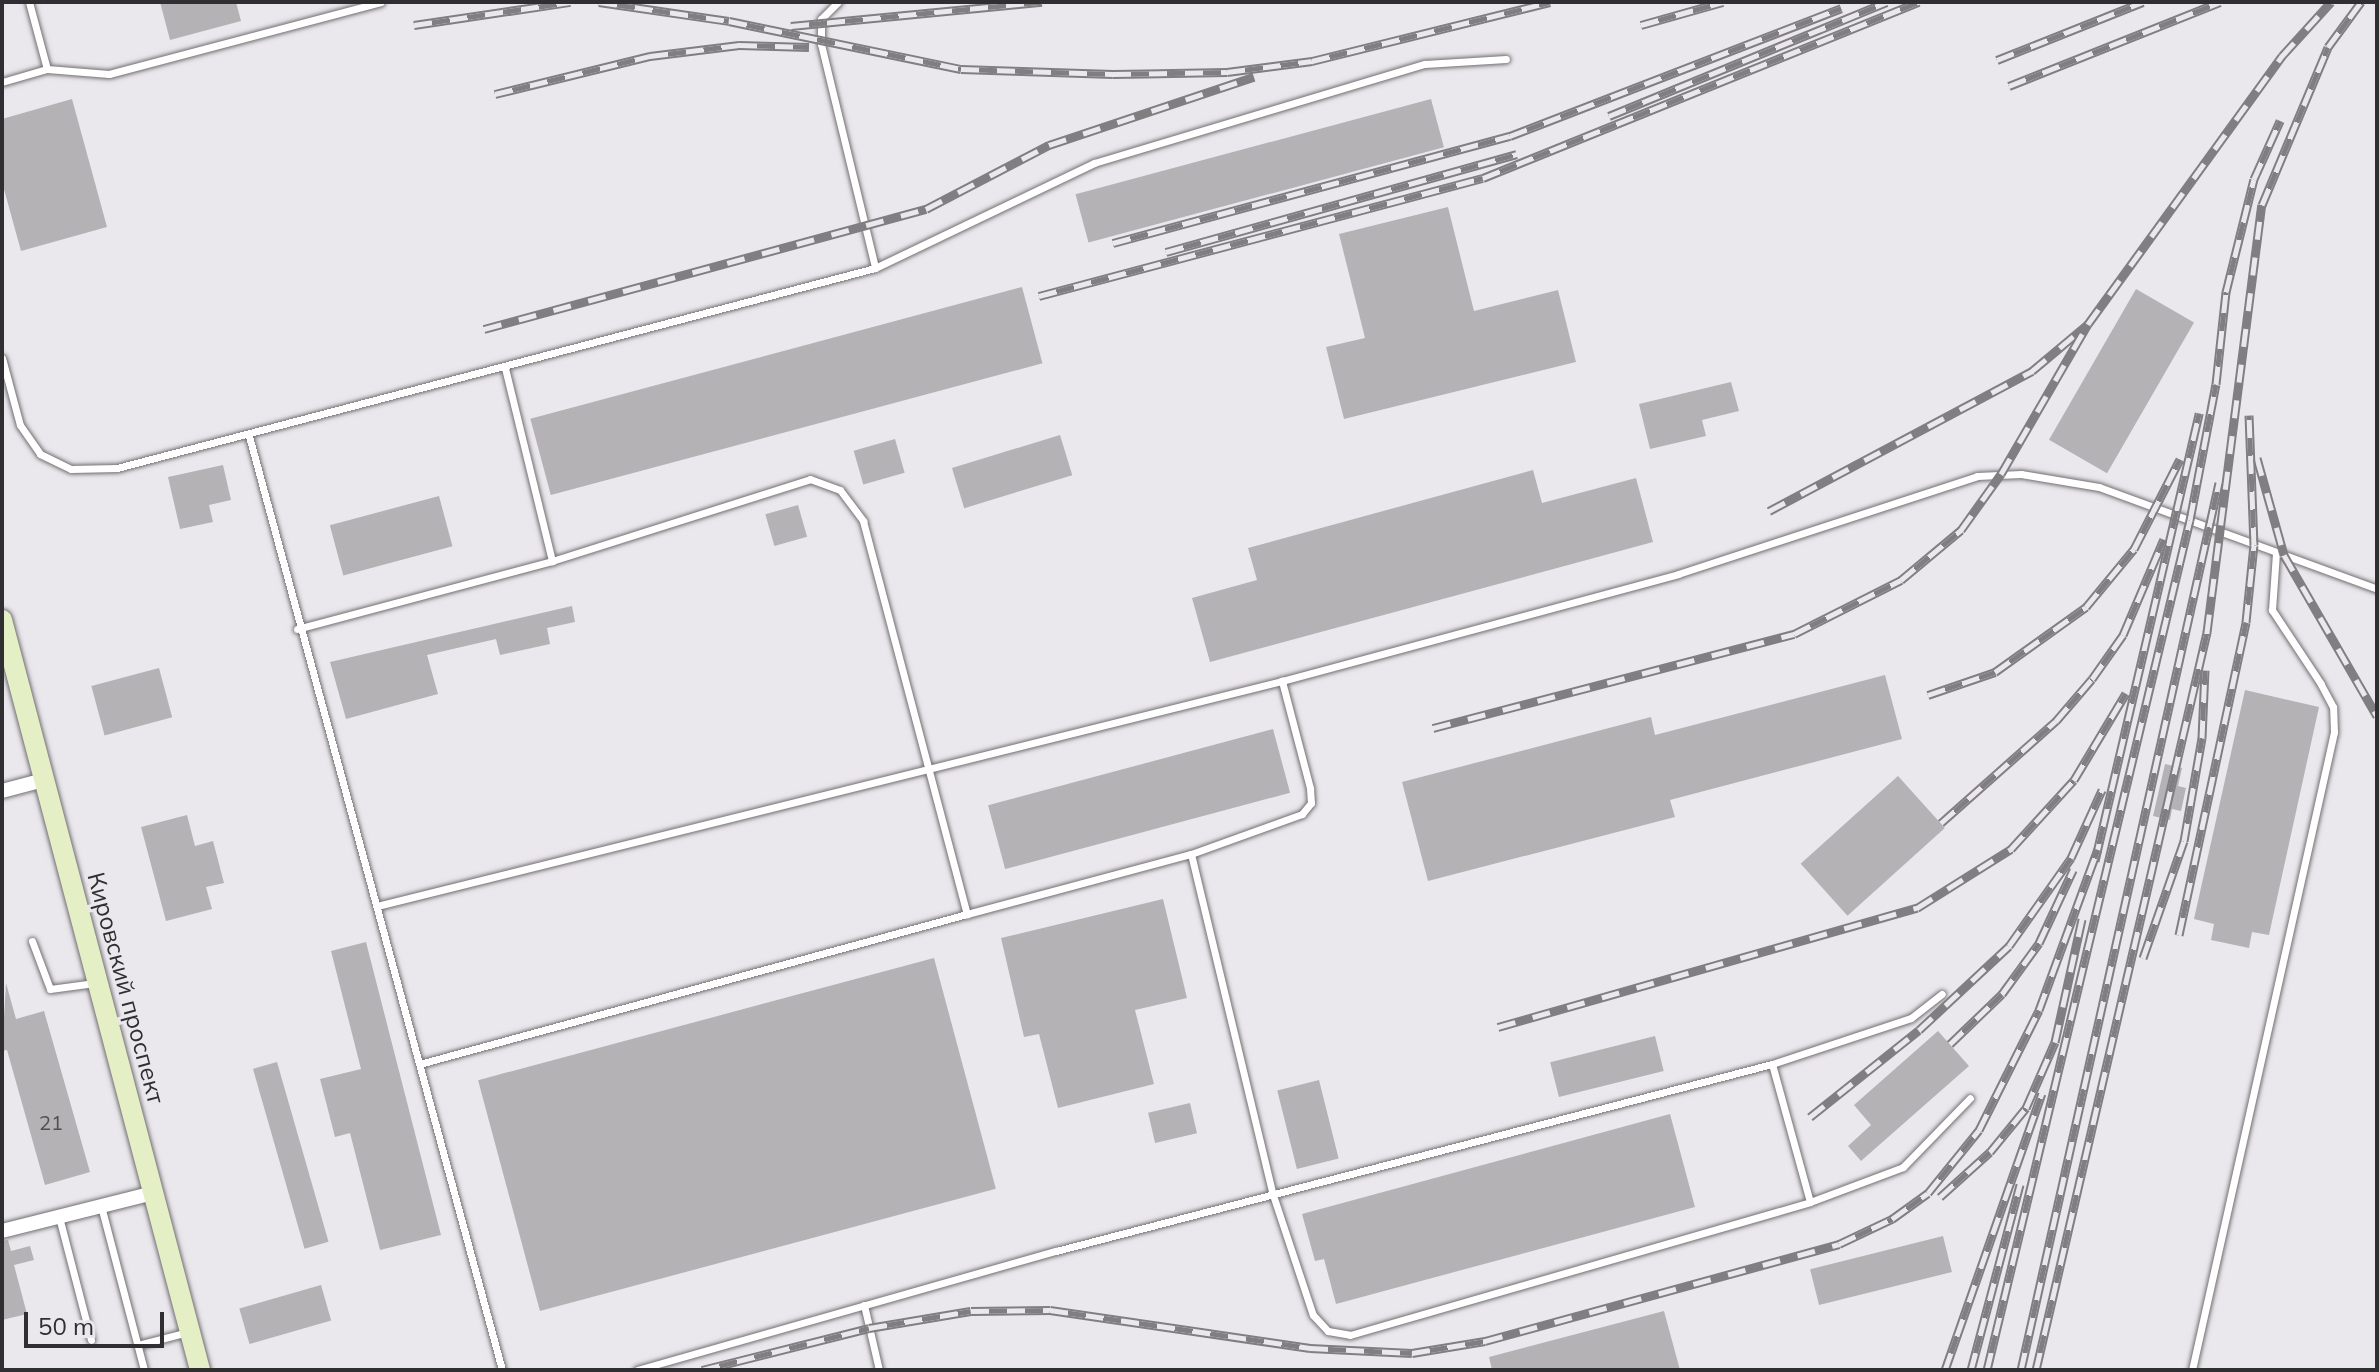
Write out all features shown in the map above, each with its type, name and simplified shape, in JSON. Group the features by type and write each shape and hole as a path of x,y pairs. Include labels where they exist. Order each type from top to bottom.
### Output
{"main road":[{"name":"Кировский проспект","path":"2,620 200,1370"}],"street":[{"path":"2,791 44,780"},
{"path":"2,1231 153,1193"}],"lane":[{"path":"29,2 47,69"},
{"path":"2,82 47,69 109,74 381,2"},
{"path":"838,2 821,19 821,44 875,268"},
{"path":"2,358 20,425 40,454 71,469 117,468 249,436 875,268 1094,163 1425,64 1506,59"},
{"path":"505,368 552,561"},
{"path":"249,436 297,629 423,1063 502,1370"},
{"path":"377,906 1282,681 1678,574 1977,476 2021,474 2099,487 2377,589"},
{"path":"297,629 552,561 810,479 840,490 863,521 967,914"},
{"path":"2192,1370 2334,732 2333,707 2272,610 2276,553"},
{"path":"423,1063 1191,854 1302,814 1311,803 1282,681"},
{"path":"1191,854 1273,1195 1313,1315 1328,1331 1350,1335 1810,1202 1903,1167 1970,1098"},
{"path":"32,941 50,989 97,982"},
{"path":"637,1370 864,1305 1772,1064 1911,1018 1942,994"},
{"path":"1772,1064 1810,1202"},
{"path":"101,1206 144,1370"},
{"path":"59,1217 91,1340"},
{"path":"864,1305 879,1370"},
{"path":"138,1345 190,1331"}],"building":[{"path":"160,2 236,2 241,21 170,40"},
{"path":"72,99 107,227 21,251 2,182 2,119"},
{"path":"1431,99 1444,147 1088,243 1076,194"},
{"path":"1448,207 1474,311 1558,290 1576,362 1344,419 1326,347 1365,338 1339,234"},
{"path":"1022,287 1042,363 551,495 530,419"},
{"path":"2136,289 2194,322 2107,473 2049,440"},
{"path":"1731,382 1739,411 1702,420 1706,436 1650,449 1639,404"},
{"path":"1060,435 1072,475 964,508 952,468"},
{"path":"895,439 905,473 863,484 854,451"},
{"path":"223,465 231,500 209,505 213,522 180,529 168,477"},
{"path":"1533,470 1542,503 1636,478 1653,542 1210,662 1192,598 1257,580 1248,548"},
{"path":"439,496 452,546 343,575 330,525"},
{"path":"798,505 807,537 774,546 765,514"},
{"path":"572,606 575,622 547,628 550,644 500,655 496,639 427,655 438,694 346,719 330,662"},
{"path":"159,668 172,717 105,735 91,686"},
{"path":"1885,675 1902,739 1670,800 1675,817 1428,881 1402,782 1651,717 1655,735"},
{"path":"2245,690 2319,707 2269,935 2252,932 2249,948 2211,940 2214,924 2194,919"},
{"path":"1273,729 1290,793 1005,869 988,805"},
{"path":"2165,764 2182,768 2178,786 2186,788 2181,811 2172,809 2170,820 2153,816"},
{"path":"1898,776 1945,828 1847,916 1801,864"},
{"path":"187,815 195,846 213,841 224,883 206,887 212,909 166,921 141,827"},
{"path":"1163,899 1187,998 1135,1010 1154,1084 1058,1108 1039,1034 1024,1037 1001,938"},
{"path":"366,942 441,1235 380,1250 350,1133 335,1137 320,1079 361,1069 331,951"},
{"path":"934,958 996,1189 540,1311 478,1080"},
{"path":"6,983 16,1019 44,1011 90,1172 45,1185 7,1050 2,1051"},
{"path":"1938,1031 1969,1066 1861,1161 1848,1146 1871,1125 1854,1105"},
{"path":"1655,1036 1664,1071 1559,1097 1550,1062"},
{"path":"277,1062 329,1242 305,1249 253,1069"},
{"path":"1319,1080 1339,1159 1297,1169 1277,1090"},
{"path":"1190,1103 1197,1133 1155,1143 1148,1113"},
{"path":"1670,1114 1695,1207 1336,1304 1324,1259 1315,1261 1302,1214"},
{"path":"1943,1236 1952,1272 1819,1305 1810,1269"},
{"path":"8,1240 11,1251 30,1246 34,1260 14,1265 27,1314 2,1320 2,1241"},
{"path":"321,1285 331,1321 249,1344 239,1308"},
{"path":"1664,1311 1680,1370 1492,1370 1489,1357"}],"railway":[{"path":"414,25 570,2"},
{"path":"599,2 729,21 961,69 1113,74 1227,72 1312,61 1550,2"},
{"path":"791,26 1042,2"},
{"path":"1641,25 1723,2"},
{"path":"1609,116 1887,2"},
{"path":"1039,296 1483,178 1919,2"},
{"path":"1997,60 2143,2"},
{"path":"2009,86 2220,2"},
{"path":"1769,511 2032,371 2088,324 2282,56 2331,2"},
{"path":"2036,1370 2207,632 2262,205 2328,47 2361,2"},
{"path":"1113,243 1510,136 1841,8"},
{"path":"495,94 650,56 739,45 809,47"},
{"path":"484,329 926,209 1049,145 1254,77"},
{"path":"1987,1370 2190,520 2216,384 2226,292 2254,179 2280,121"},
{"path":"1166,252 1517,154"},
{"path":"1433,728 1794,634 1901,580 1961,530 2001,474 2088,324"},
{"path":"2095,861 2199,413"},
{"path":"2179,935 2246,622 2254,545 2249,415"},
{"path":"2257,458 2284,555 2377,716"},
{"path":"1928,695 1995,672 2086,607 2134,549 2180,459"},
{"path":"2021,1370 2219,483"},
{"path":"1941,823 2056,721 2092,679 2123,635 2164,539"},
{"path":"2143,958 2184,841 2202,738 2205,670"},
{"path":"1498,1027 1917,908 2011,849 2074,780 2126,693"},
{"path":"1810,1117 1919,1030 2009,946 2071,858 2102,790"},
{"path":"702,1370 869,1328 971,1311 1050,1310 1310,1348 1412,1353 1485,1341 1839,1244 1892,1219 1928,1193 1979,1130 2039,1010 2098,849"},
{"path":"1950,1044 2002,994 2039,943 2073,870"},
{"path":"1940,1197 1990,1152 2026,1108 2055,1042 2082,919"},
{"path":"1945,1370 2042,1093"},
{"path":"1971,1370 2020,1184"}]}
